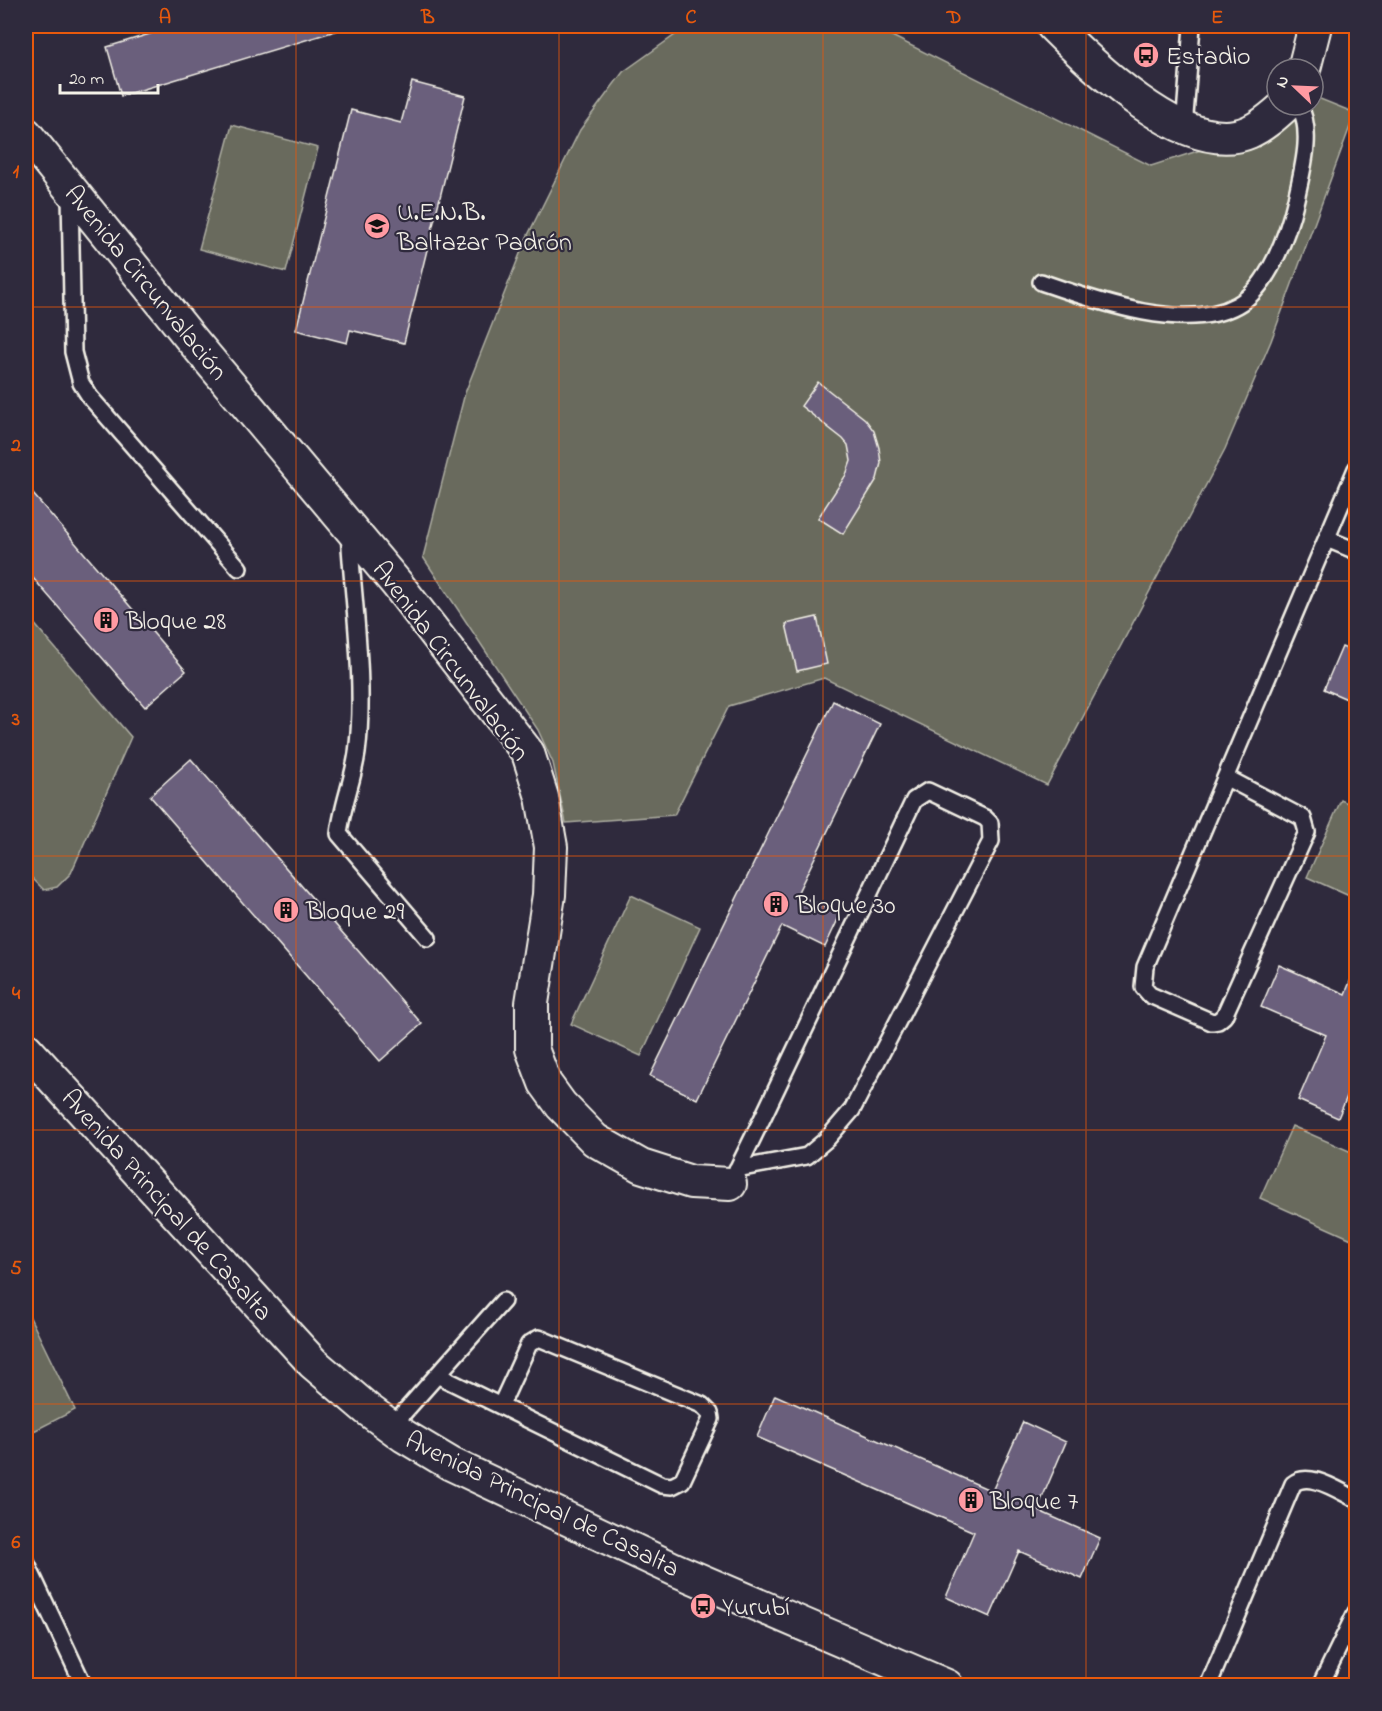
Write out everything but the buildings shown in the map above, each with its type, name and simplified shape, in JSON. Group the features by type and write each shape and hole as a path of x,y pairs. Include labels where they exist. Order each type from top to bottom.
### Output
{"street":[{"path":"1053,26 1082,55 1129,94 1184,128 1222,136 1248,133 1273,117"},
{"path":"1307,57 1315,26"},
{"name":"Avenida Circunvalación","path":"26,134 349,526 528,753 542,797 551,847 549,895 531,1003 532,1049 545,1083 561,1105 595,1140 641,1167 692,1182 734,1176"},
{"name":"Avenida Principal de Casalta","path":"26,1050 313,1363 391,1427 451,1464 663,1564 947,1686"}],"lane":[{"path":"1184,128 1192,26"},
{"path":"1041,282 1119,309 1146,313 1207,315 1237,306 1254,292 1275,259 1292,216 1301,176 1306,136 1304,117"},
{"path":"70,188 73,352 81,383 90,397 239,568"},
{"path":"1227,778 1303,818 1307,832 1224,1016 1218,1022 1212,1022 1150,995 1143,987 1143,977 1356,469"},
{"path":"349,526 360,706 357,753 339,834 428,938"},
{"path":"1327,539 1356,551"},
{"path":"928,791 985,818 990,824 991,841 852,1110 827,1139 807,1156 734,1176 914,800 928,791"},
{"path":"391,1427 503,1301"},
{"path":"436,1375 662,1485 672,1486 682,1481 711,1419 710,1413 702,1405 539,1338 529,1344 501,1405"},
{"path":"1208,1686 1293,1484 1305,1478 1356,1499"},
{"path":"26,1562 31,1586 84,1686"},
{"path":"1320,1686 1356,1612"}],"green space":[{"path":"700,26 850,26 892,36 1151,166 1210,147 1265,117 1325,117 1325,101 1355,113 1271,341 1225,449 1047,785 824,678 729,706 674,815 566,823 553,763 538,730 423,557 465,393 525,241 580,130 623,72 678,33"},
{"path":"232,125 318,148 286,272 199,249"},
{"path":"26,614 131,737 71,873 57,887 44,890 26,872"},
{"path":"1341,800 1356,807 1356,899 1307,877"},
{"path":"631,895 700,927 641,1056 571,1024"},
{"path":"1292,1126 1356,1154 1356,1241 1260,1198"},
{"path":"26,1309 75,1410 26,1435"}],"place":[{"name":"Estadio","path":"1146,55"},
{"name":"U.E.N.B. Baltazar Padrón","path":"377,226"},
{"name":"Bloque 28","path":"106,620"},
{"name":"Bloque 30","path":"776,904"},
{"name":"Bloque 29","path":"286,910"},
{"name":"Bloque 7","path":"971,1500"},
{"name":"Yurubí","path":"703,1606"}]}
